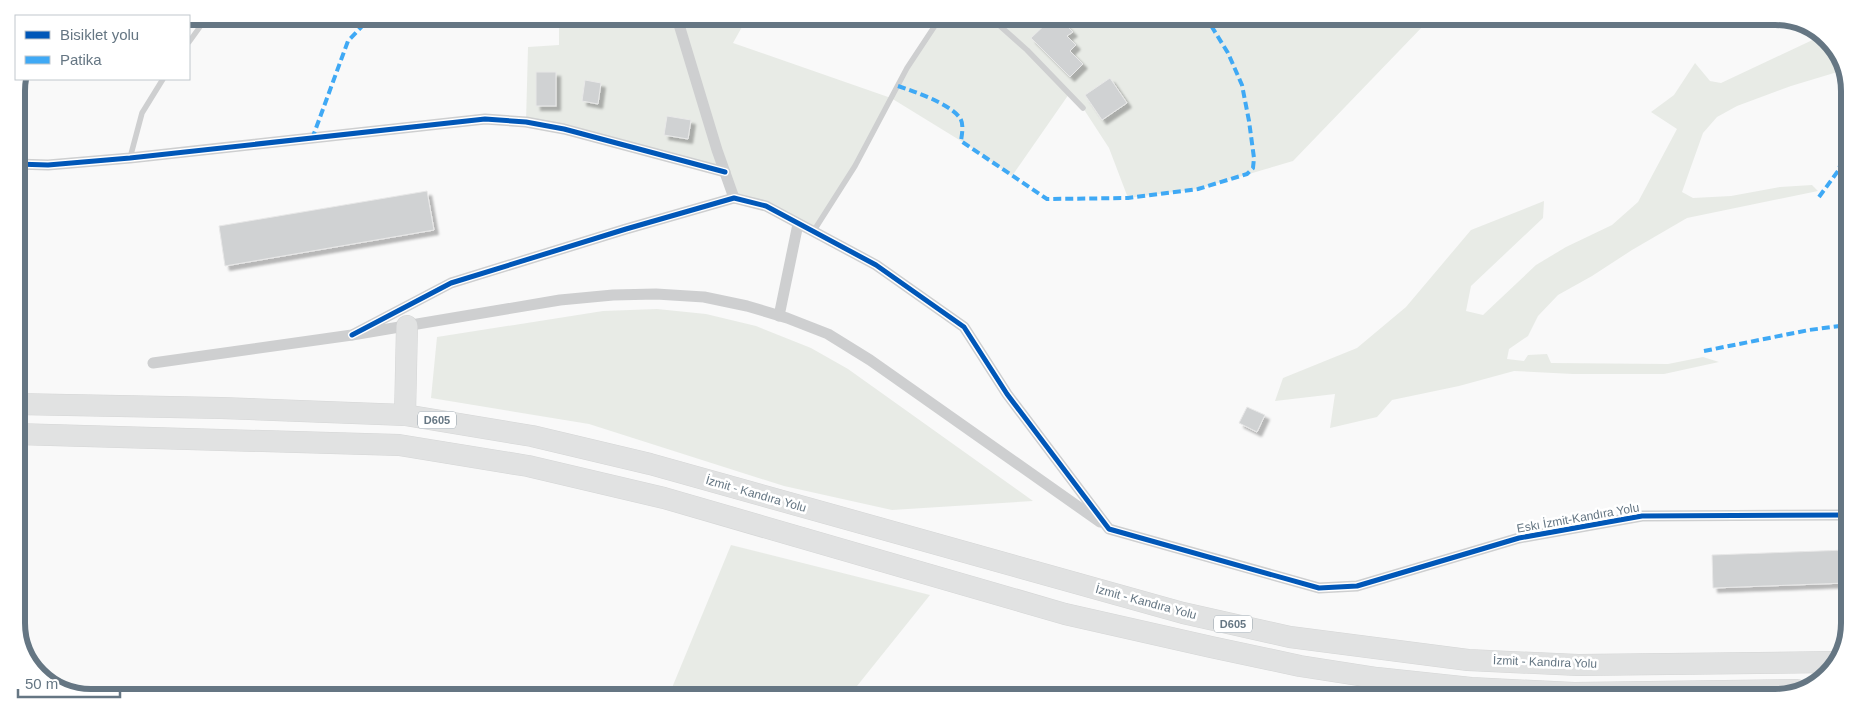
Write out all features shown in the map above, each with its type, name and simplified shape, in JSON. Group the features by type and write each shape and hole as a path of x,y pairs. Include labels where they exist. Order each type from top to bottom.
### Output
{"highway":[{"path":"405,415 407,326"},
{"name":"D605","path":"25,404 221,408 405,415"},
{"name":"İzmit - Kandıra Yolu","path":"405,415 532,436 650,464 1183,613 1290,637 1468,660 1568,664 1828,662"},
{"path":"25,434 399,445 528,466 664,498 1065,614 1300,666 1386,679 1480,689"}],"street":[{"path":"679,25 734,198"},
{"path":"25,164 48,165 130,158 485,119 526,122 564,129 725,172"},
{"path":"352,335 451,283 734,198 766,206 876,266 964,327 1007,394 1109,529"},
{"path":"779,316 798,224"},
{"path":"153,363 352,335 560,300 613,295 656,294 704,297 747,306 828,334 870,360 1109,529"},
{"name":"Eskı İzmit-Kandıra Yolu","path":"1109,529 1320,588 1357,586 1519,538 1642,516 1841,516"}],"lane":[{"path":"190,41 201,25"},
{"path":"813,232 855,166 907,68 935,25"},
{"path":"999,25 1027,50 1083,108"},
{"path":"130,158 142,114 162,80"}],"shaded area":[{"path":"559,25 743,25 733,43 891,98 855,166 813,232 734,198 725,172 526,122 528,47 559,45"},
{"path":"936,25 1424,25 1293,161 1198,189 1128,198 1109,148 1083,108 1069,94 1012,176 961,141 891,98"},
{"path":"1815,39 1822,44 1832,58 1838,72 1791,86 1737,106 1717,117 1703,133 1682,192 1693,198 1731,196 1780,187 1812,185 1818,191 1687,218 1558,295 1538,316 1528,336 1509,349 1507,359 1524,361 1528,355 1547,354 1551,363 1668,364 1703,357 1719,362 1664,374 1573,374 1514,371 1459,386 1392,400 1377,417 1330,428 1335,394 1275,401 1283,378 1357,348 1406,307 1471,230 1544,201 1543,218 1471,286 1466,311 1483,315 1536,265 1566,247 1612,225 1638,202 1677,129 1651,112 1674,95 1695,63 1710,81 1721,83"},
{"path":"657,309 706,314 756,326 811,348 848,369 1033,501 892,510 784,486 589,424 431,398 437,337 603,311"},
{"path":"731,545 930,595 855,689 671,689"}],"building":[{"path":"1045,25 1066,25 1073,32 1067,36 1076,45 1070,51 1083,64 1070,77 1031,38"},
{"path":"536,72 556,72 556,106 536,106"},
{"path":"1110,78 1127,103 1102,120 1085,95"},
{"path":"585,80 601,83 598,104 582,101"},
{"path":"667,116 691,120 688,139 664,135"},
{"path":"427,191 434,230 225,266 219,226"},
{"path":"1247,407 1265,415 1257,432 1239,423"},
{"path":"1841,550 1841,583 1713,588 1712,555"}],"marked path":[{"path":"312,139 348,41 363,25"},
{"path":"898,86 931,99 955,113 962,123 961,141 1047,199 1128,198 1198,189 1247,174 1253,168 1254,158 1242,85 1228,53 1211,25"},
{"path":"1819,197 1838,171 1841,163"},
{"path":"1704,351 1809,330 1841,326"}],"cycle path":[{"path":"25,164 48,165 130,158 485,119 526,122 564,129 725,172"},
{"path":"352,335 451,283 734,198 766,206 876,265 964,327 1007,394 1109,529 1319,588 1357,586 1519,538 1642,516 1841,515"}]}
